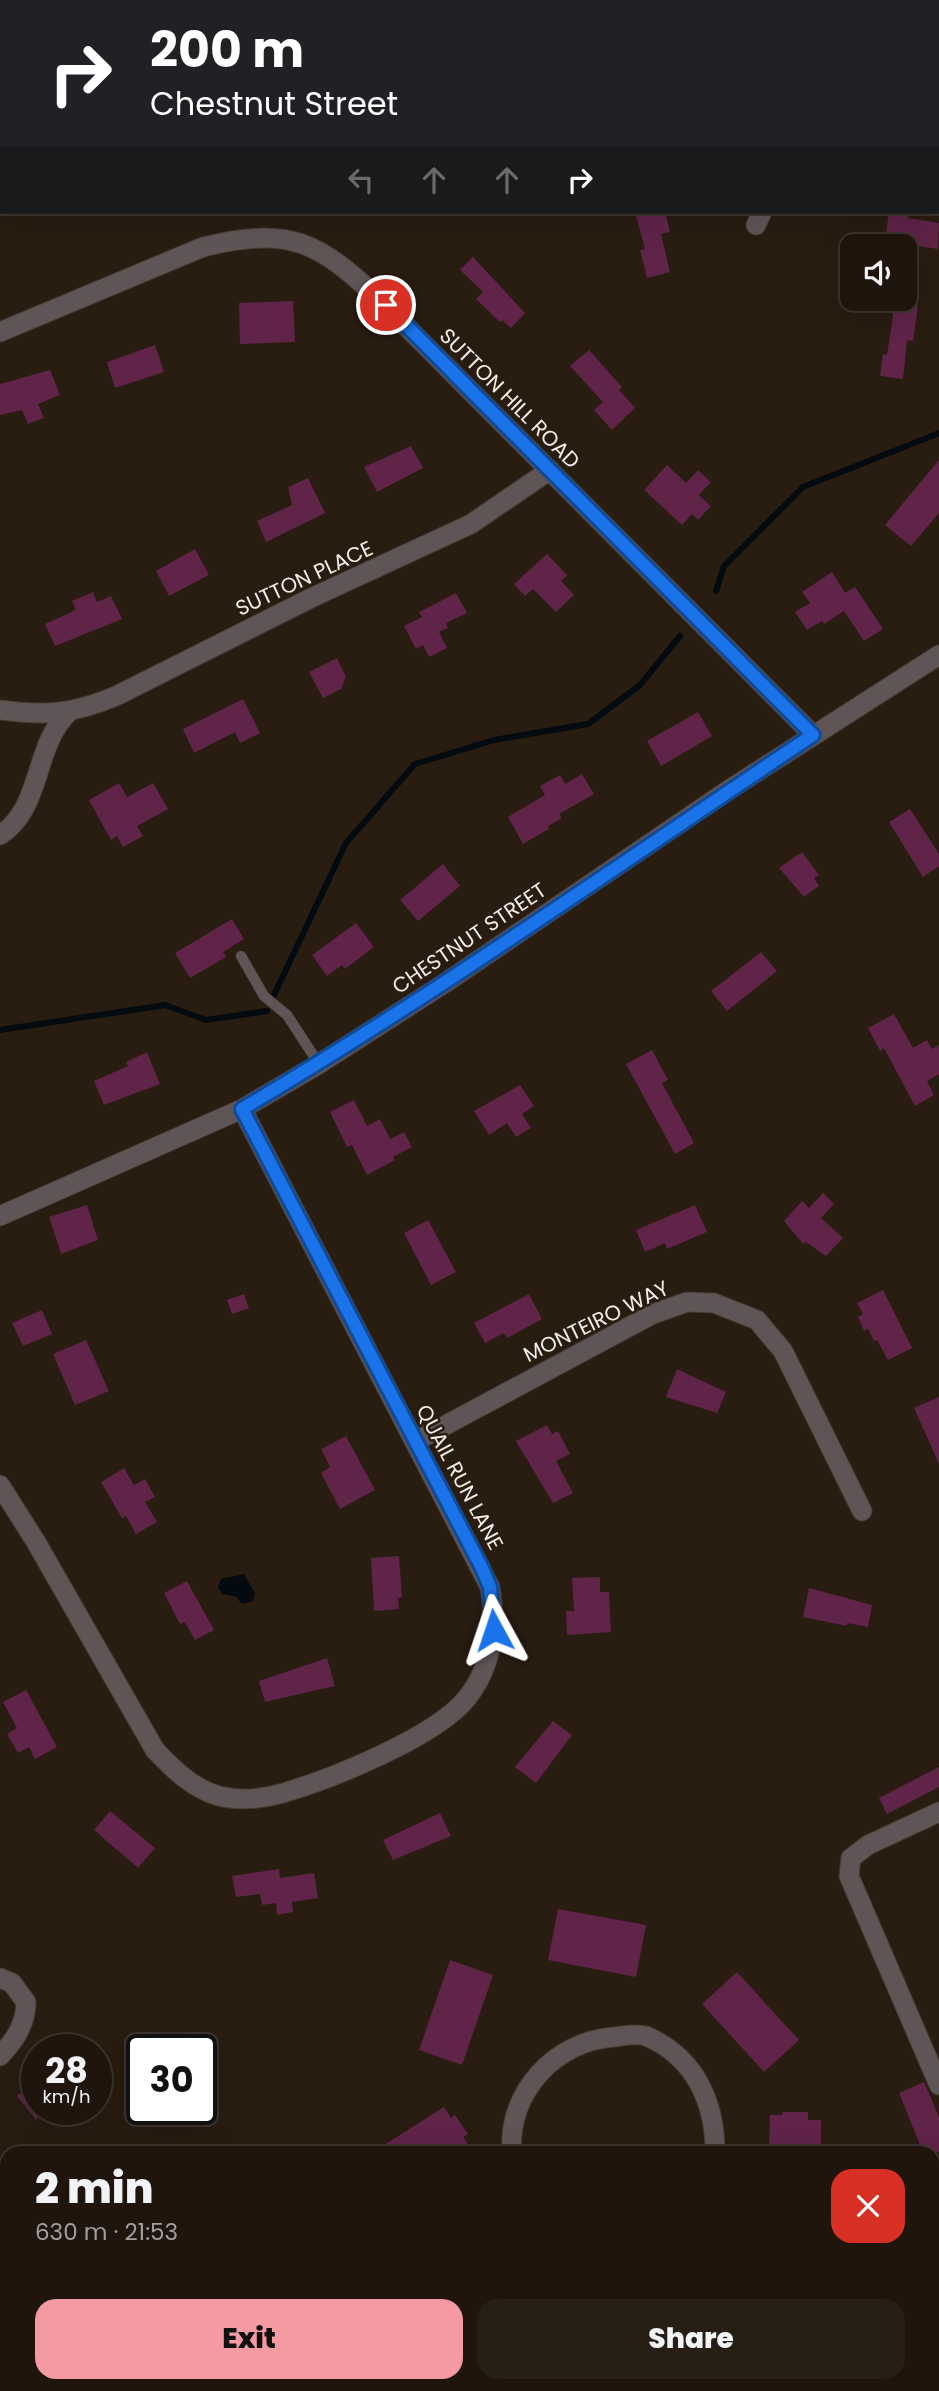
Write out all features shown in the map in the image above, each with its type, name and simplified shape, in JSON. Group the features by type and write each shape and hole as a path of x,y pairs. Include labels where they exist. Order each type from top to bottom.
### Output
{"street":[{"name":"SUTTON HILL ROAD","path":"0,332 203,247 236,240 294,239 317,248 347,269 813,735"},
{"name":"SUTTON PLACE","path":"0,710 56,715 116,696 311,598 471,524 550,470"},
{"name":"CHESTNUT STREET","path":"0,1216 242,1109 319,1064 939,654"},
{"path":"0,835 11,826 21,811 35,784 49,738 69,712"},
{"name":"QUAIL RUN LANE","path":"0,1485 37,1542 155,1750 176,1772 219,1796 258,1798 282,1794 394,1748 441,1721 466,1699 481,1674 494,1630 490,1587 242,1109"},
{"name":"MONTEIRO WAY","path":"416,1441 653,1314 687,1302 714,1303 757,1321 783,1351 862,1511"},
{"path":"939,1812 868,1845 851,1858 849,1876 939,2085"},
{"path":"0,1978 12,1983 26,2002 24,2020 18,2034 0,2056"},
{"path":"512,2146 513,2118 521,2099 550,2062 588,2040 644,2035 678,2057 698,2078 715,2124 715,2146"}],"lane":[{"path":"241,956 264,996 287,1015 319,1064"}],"shaded area":[{"path":"244,1574 255,1593 253,1601 242,1604 235,1596 222,1594 218,1587 221,1579"}],"building":[{"path":"636,214 666,214 670,232 661,234 670,272 647,278 640,250 645,249"},
{"path":"889,214 909,214 908,218 939,223 938,249 917,246 917,234 886,234"},
{"path":"473,257 525,313 511,328 502,320 500,322 476,299 483,292 460,270"},
{"path":"293,301 295,342 240,344 239,303"},
{"path":"918,305 913,341 907,340 903,379 880,376 883,354 887,355 894,311 917,311"},
{"path":"155,345 164,372 115,388 107,362"},
{"path":"589,350 622,387 619,390 635,408 612,430 594,410 603,402 570,366"},
{"path":"50,370 60,395 38,404 44,418 28,424 22,410 0,415 0,384"},
{"path":"411,446 423,468 377,492 364,467"},
{"path":"939,460 939,513 911,546 885,525"},
{"path":"667,465 686,483 698,470 711,482 699,495 711,506 698,520 692,514 682,525 644,490"},
{"path":"308,478 325,513 266,542 257,521 292,505 288,487"},
{"path":"195,549 209,575 169,596 156,571"},
{"path":"547,554 567,575 561,581 574,595 556,612 533,589 525,596 514,584"},
{"path":"832,572 845,593 855,587 883,629 864,641 844,611 824,624 822,621 807,630 795,612 810,603 802,592"},
{"path":"93,592 97,602 111,596 122,619 55,646 45,624 76,610 72,601"},
{"path":"456,593 467,613 446,623 448,628 439,632 447,648 429,657 423,645 416,649 404,626 422,617 419,612"},
{"path":"337,658 346,677 341,689 323,698 309,672"},
{"path":"243,699 260,733 240,743 235,732 194,753 183,729"},
{"path":"698,712 712,736 661,766 647,741"},
{"path":"582,774 594,794 559,814 562,818 548,826 549,829 523,844 508,817 545,795 540,786 560,775 565,784"},
{"path":"119,783 127,797 153,783 168,809 137,826 143,836 123,847 117,836 111,840 89,800"},
{"path":"910,809 939,854 939,866 923,877 889,822"},
{"path":"802,852 819,875 814,878 819,886 804,897 779,868"},
{"path":"443,864 460,886 418,921 400,900"},
{"path":"232,919 244,939 223,952 226,957 190,978 175,953"},
{"path":"356,923 374,947 345,969 342,965 327,976 312,955"},
{"path":"761,952 777,971 727,1011 711,991"},
{"path":"894,1014 913,1048 927,1040 932,1049 939,1045 939,1074 927,1081 934,1095 915,1106 884,1048 880,1051 868,1028"},
{"path":"652,1050 668,1080 662,1083 694,1143 675,1154 626,1064"},
{"path":"147,1052 160,1084 104,1105 94,1081 128,1066 126,1062"},
{"path":"520,1085 534,1106 522,1114 531,1128 516,1137 507,1123 489,1135 474,1111"},
{"path":"354,1100 367,1126 380,1119 390,1139 404,1132 412,1147 367,1175 352,1145 347,1147 330,1112"},
{"path":"823,1193 834,1204 821,1218 843,1238 826,1256 806,1242 803,1244 784,1221 802,1201 809,1208"},
{"path":"87,1205 98,1240 61,1254 49,1217"},
{"path":"695,1205 707,1232 667,1249 665,1243 645,1252 636,1230"},
{"path":"428,1220 456,1272 431,1285 404,1233"},
{"path":"883,1290 912,1348 888,1360 868,1329 864,1331 858,1317 863,1314 857,1303"},
{"path":"244,1294 249,1308 232,1314 227,1300"},
{"path":"529,1294 542,1319 507,1338 504,1333 485,1343 474,1323"},
{"path":"42,1310 52,1334 23,1346 12,1323"},
{"path":"86,1340 109,1391 75,1405 53,1354"},
{"path":"677,1369 726,1392 717,1413 666,1397"},
{"path":"939,1397 939,1464 914,1408"},
{"path":"547,1425 552,1434 558,1431 570,1454 556,1461 573,1493 553,1503 516,1441"},
{"path":"346,1436 375,1490 340,1509 321,1473 330,1467 321,1449"},
{"path":"124,1468 134,1485 145,1479 155,1497 145,1502 157,1522 136,1534 126,1516 122,1518 101,1482"},
{"path":"399,1556 402,1597 398,1598 399,1609 374,1611 371,1558"},
{"path":"600,1577 600,1592 609,1592 611,1632 567,1635 566,1611 574,1611 572,1578"},
{"path":"187,1581 214,1630 195,1640 185,1622 180,1624 164,1593"},
{"path":"809,1588 872,1605 868,1627 847,1623 847,1626 803,1617"},
{"path":"327,1658 335,1686 265,1702 259,1681"},
{"path":"26,1690 57,1747 35,1759 29,1747 18,1753 7,1734 17,1728 3,1702"},
{"path":"553,1721 572,1735 536,1783 515,1767"},
{"path":"939,1767 939,1787 887,1814 879,1798"},
{"path":"110,1811 155,1848 138,1868 94,1830"},
{"path":"440,1813 451,1836 393,1860 383,1840"},
{"path":"279,1869 280,1878 314,1873 318,1898 292,1902 293,1912 277,1915 276,1903 262,1905 260,1894 236,1897 232,1876"},
{"path":"558,1909 646,1925 636,1977 548,1960"},
{"path":"450,1960 493,1975 462,2065 419,2050"},
{"path":"737,1972 799,2040 764,2072 702,2004"},
{"path":"924,2082 939,2117 939,2146 921,2146 899,2093"},
{"path":"444,2107 451,2118 455,2115 468,2134 463,2137 469,2146 382,2146"},
{"path":"783,2112 808,2112 808,2120 821,2120 821,2146 769,2146 770,2115 782,2115"}],"waterway":[{"path":"716,591 724,566 803,487 939,433"},
{"path":"273,997 346,843 415,764 494,740 588,724 640,685 680,636"},
{"path":"0,1030 165,1005 206,1020 267,1011"}],"route":[{"path":"386,305 505,428 610,527 813,735 674,826 448,981 319,1064 242,1109 482,1568 490,1587 494,1630"}]}
